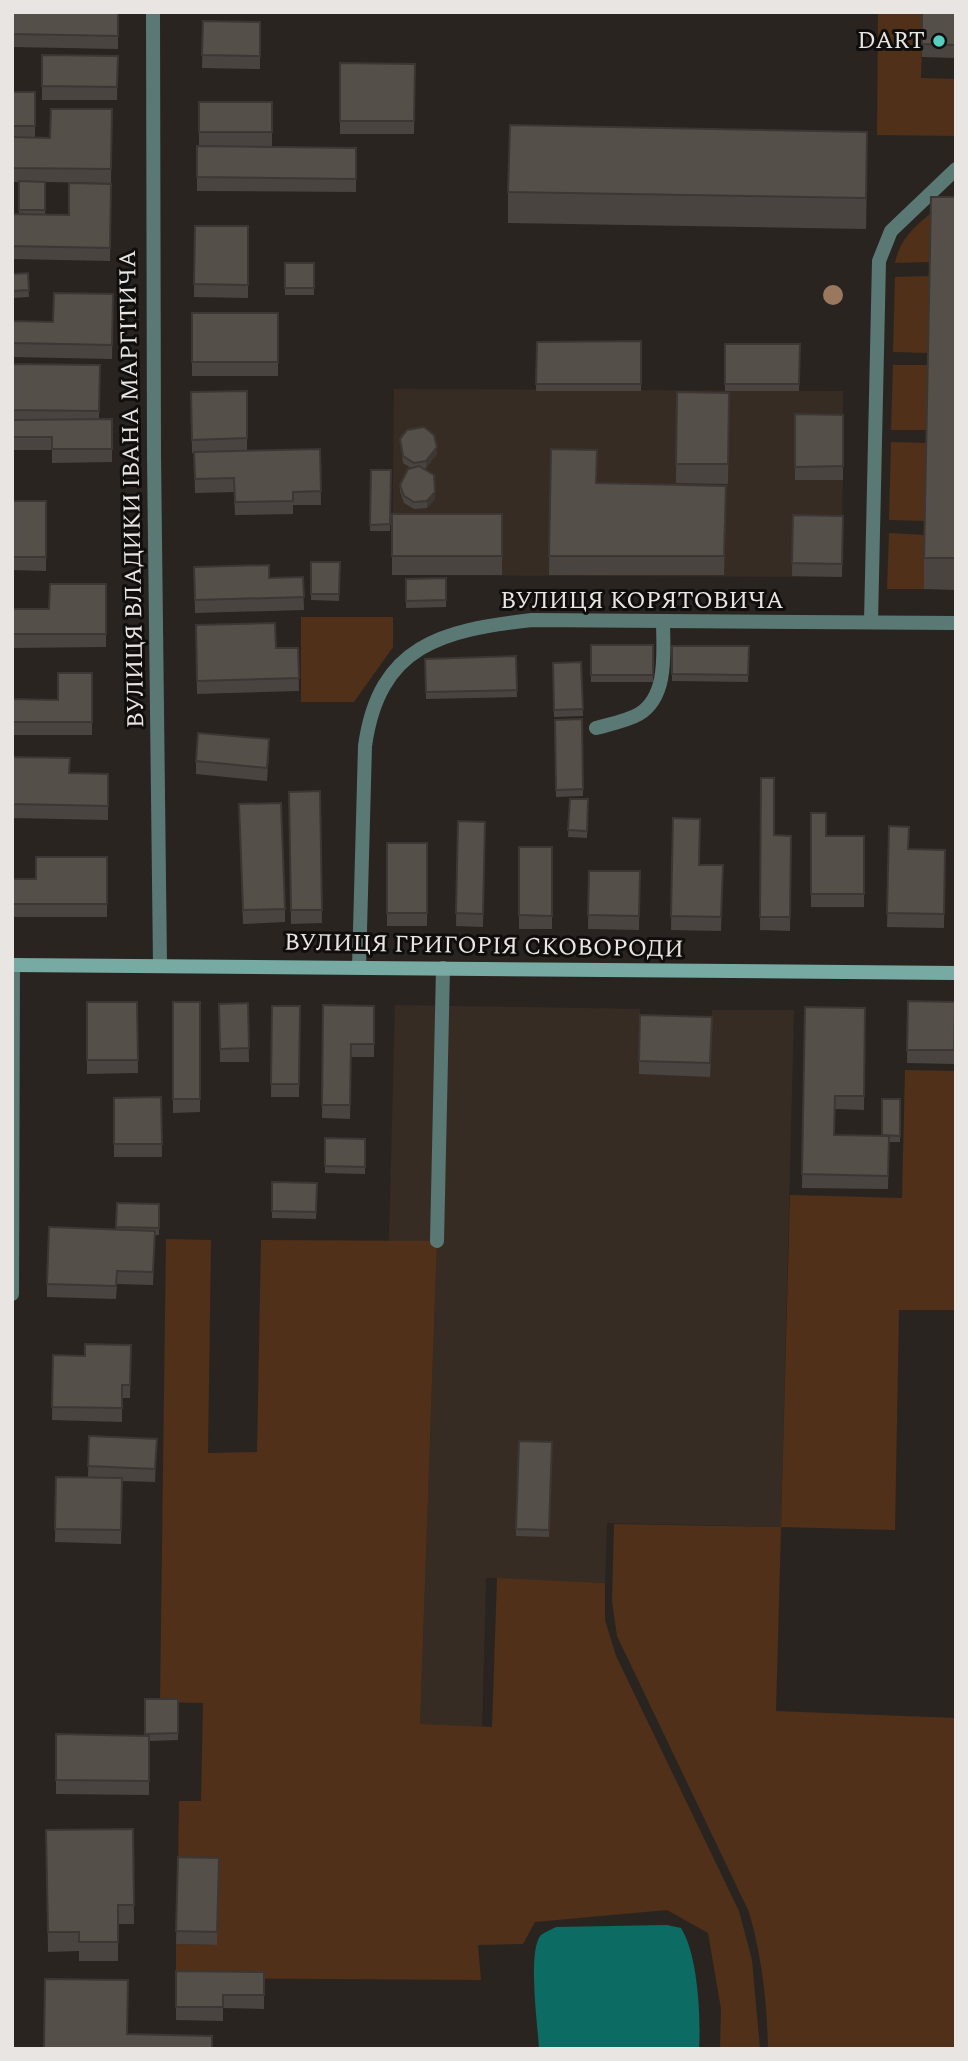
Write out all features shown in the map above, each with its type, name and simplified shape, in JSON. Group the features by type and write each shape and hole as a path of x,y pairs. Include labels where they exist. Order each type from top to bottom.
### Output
{"main road":[{"name":"ВУЛИЦЯ ГРИГОРІЯ СКОВОРОДИ","path":"13,965 956,973"}],"street":[{"name":"ВУЛИЦЯ ВЛАДИКИ ІВАНА МАРГІТИЧА","path":"153,12 153,456 160,965"},
{"path":"871,622 879,261 891,232 956,169"},
{"name":"ВУЛИЦЯ КОРЯТОВИЧА","path":"359,967 365,746 369,713 380,688 396,668 421,649 450,633 481,625 532,620 956,624"},
{"path":"596,728 639,714 649,705 662,677 663,621"},
{"path":"12,1294 13,965"},
{"path":"437,1241 443,968"}],"shaded area":[{"path":"878,12 923,12 921,78 956,79 956,136 877,135"},
{"path":"956,194 956,228 931,262 895,263 898,251 911,232"},
{"path":"931,276 929,353 893,352 895,277"},
{"path":"893,365 929,365 927,430 891,430"},
{"path":"394,389 843,391 842,577 392,575"},
{"path":"891,442 927,443 926,521 889,520"},
{"path":"889,533 925,535 924,589 887,589"},
{"path":"301,617 393,617 393,647 354,702 301,702"},
{"path":"395,1005 640,1009 640,1028 709,1077 712,1010 794,1010 781,1527 607,1523 605,1583 486,1578 482,1727 420,1724 437,1242 389,1241"},
{"path":"905,1070 956,1071 956,1310 899,1310 895,1530 781,1527 790,1195 902,1198"},
{"path":"166,1239 211,1240 208,1453 257,1452 261,1240 437,1241 420,1724 492,1727 497,1578 605,1583 605,1620 616,1656 739,1911 752,1960 760,2049 720,2049 721,2009 708,1933 667,1910 535,1922 523,1944 478,1945 481,1980 176,1978 176,1944 217,1945 178,1870 179,1801 201,1801 203,1703 160,1702"},
{"path":"614,1524 781,1527 776,1711 956,1718 956,2049 768,2049 763,1980 749,1912 617,1636 612,1601"}],"water":[{"path":"667,1925 681,1928 691,1954 699,2004 699,2049 539,2049 534,1972 537,1943 541,1935 556,1927"}],"building":[{"path":"12,12 118,12 118,36 12,34"},
{"name":"DART","path":"922,12 956,12 956,45 922,44"},
{"path":"203,21 260,22 260,56 202,55"},
{"path":"42,55 118,56 117,87 42,86"},
{"path":"340,63 415,64 414,121 340,121"},
{"path":"12,92 35,92 35,126 12,126"},
{"path":"199,102 272,102 272,132 199,132"},
{"path":"51,109 112,109 111,169 12,168 12,137 50,138"},
{"path":"510,125 867,132 866,198 508,192"},
{"path":"197,146 356,148 356,179 197,177"},
{"path":"19,181 45,182 45,210 19,210"},
{"path":"69,183 111,184 110,248 12,246 12,214 69,215"},
{"path":"931,197 956,197 956,558 924,558"},
{"path":"195,226 248,226 248,285 194,284"},
{"path":"285,263 314,263 314,288 285,288"},
{"path":"28,273 29,290 12,291 12,274"},
{"path":"54,293 113,294 112,345 12,343 12,321 53,322"},
{"path":"192,313 278,313 278,362 192,362"},
{"path":"641,341 641,384 536,384 537,342"},
{"path":"725,344 800,344 799,384 725,384"},
{"path":"12,364 100,365 99,411 12,410"},
{"path":"247,391 247,438 192,440 191,392"},
{"path":"677,392 729,393 728,464 676,464"},
{"path":"795,414 843,415 843,466 795,467"},
{"path":"112,419 112,449 52,449 52,437 12,437 12,420"},
{"path":"424,427 434,435 437,447 426,461 414,463 403,456 400,439 407,430"},
{"path":"320,449 321,491 293,492 293,501 235,502 234,478 195,479 194,452"},
{"path":"551,449 597,450 596,483 726,486 724,556 549,556"},
{"path":"419,466 434,475 435,492 427,501 414,502 404,496 400,485 408,469"},
{"path":"371,470 391,470 390,524 370,525"},
{"path":"12,501 46,501 46,557 12,557"},
{"path":"392,514 502,514 502,556 392,556"},
{"path":"793,515 843,516 842,564 792,563"},
{"path":"311,562 340,562 339,594 311,594"},
{"path":"269,565 269,578 303,577 304,597 195,600 194,567"},
{"path":"446,578 446,600 406,601 406,579"},
{"path":"50,584 106,584 106,634 12,634 12,609 49,609"},
{"path":"275,623 276,648 298,648 299,678 197,681 196,625"},
{"path":"591,645 653,645 653,675 591,675"},
{"path":"672,646 749,646 748,675 672,674"},
{"path":"516,656 517,690 426,692 425,659"},
{"path":"581,662 583,709 554,710 553,663"},
{"path":"58,673 92,673 92,722 12,722 12,699 58,700"},
{"path":"582,719 583,789 556,790 555,720"},
{"path":"198,733 269,739 267,768 196,761"},
{"path":"12,757 70,758 69,773 108,774 108,806 12,804"},
{"path":"761,778 774,778 774,835 791,836 790,917 760,917"},
{"path":"320,791 322,910 291,910 289,792"},
{"path":"570,799 588,799 587,831 568,830"},
{"path":"281,803 285,909 243,910 239,804"},
{"path":"811,813 826,813 826,836 864,836 864,894 811,894"},
{"path":"673,818 700,819 699,865 723,865 721,917 671,916"},
{"path":"458,821 485,822 483,914 456,913"},
{"path":"889,826 909,827 908,849 945,850 944,914 887,913"},
{"path":"387,843 427,843 427,913 387,913"},
{"path":"519,847 552,847 552,916 519,915"},
{"path":"36,857 107,857 107,904 12,904 12,879 36,879"},
{"path":"589,871 640,871 639,916 588,915"},
{"path":"908,1001 955,1002 954,1050 907,1050"},
{"path":"87,1002 137,1002 138,1060 87,1060"},
{"path":"173,1002 200,1002 200,1099 173,1099"},
{"path":"248,1003 249,1048 220,1049 219,1004"},
{"path":"323,1005 374,1006 374,1044 351,1044 350,1105 322,1105"},
{"path":"272,1006 300,1006 299,1084 271,1084"},
{"path":"805,1007 865,1008 864,1096 835,1096 834,1135 889,1136 888,1176 802,1174"},
{"path":"640,1015 712,1017 710,1063 639,1061"},
{"path":"161,1097 162,1144 114,1144 114,1098"},
{"path":"882,1099 900,1099 900,1136 882,1135"},
{"path":"325,1138 365,1139 365,1167 325,1166"},
{"path":"272,1182 317,1183 316,1212 272,1211"},
{"path":"117,1203 159,1204 159,1228 116,1227"},
{"path":"49,1227 155,1231 153,1272 117,1271 116,1286 47,1284"},
{"path":"85,1344 131,1345 130,1385 122,1385 122,1408 52,1407 53,1355 85,1356"},
{"path":"89,1436 157,1439 155,1469 88,1466"},
{"path":"519,1441 552,1442 549,1530 516,1529"},
{"path":"56,1477 122,1478 121,1530 55,1529"},
{"path":"145,1699 178,1699 178,1733 145,1734"},
{"path":"56,1734 149,1736 149,1781 56,1780"},
{"path":"133,1829 134,1905 118,1905 118,1942 79,1942 79,1932 48,1932 46,1830"},
{"path":"178,1857 219,1858 217,1932 176,1931"},
{"path":"176,1971 264,1972 264,1995 223,1995 223,2007 176,2007"},
{"path":"45,1979 128,1980 127,2034 212,2036 212,2049 44,2049"}],"place":[{"name":"DART","path":"939,41"}]}
